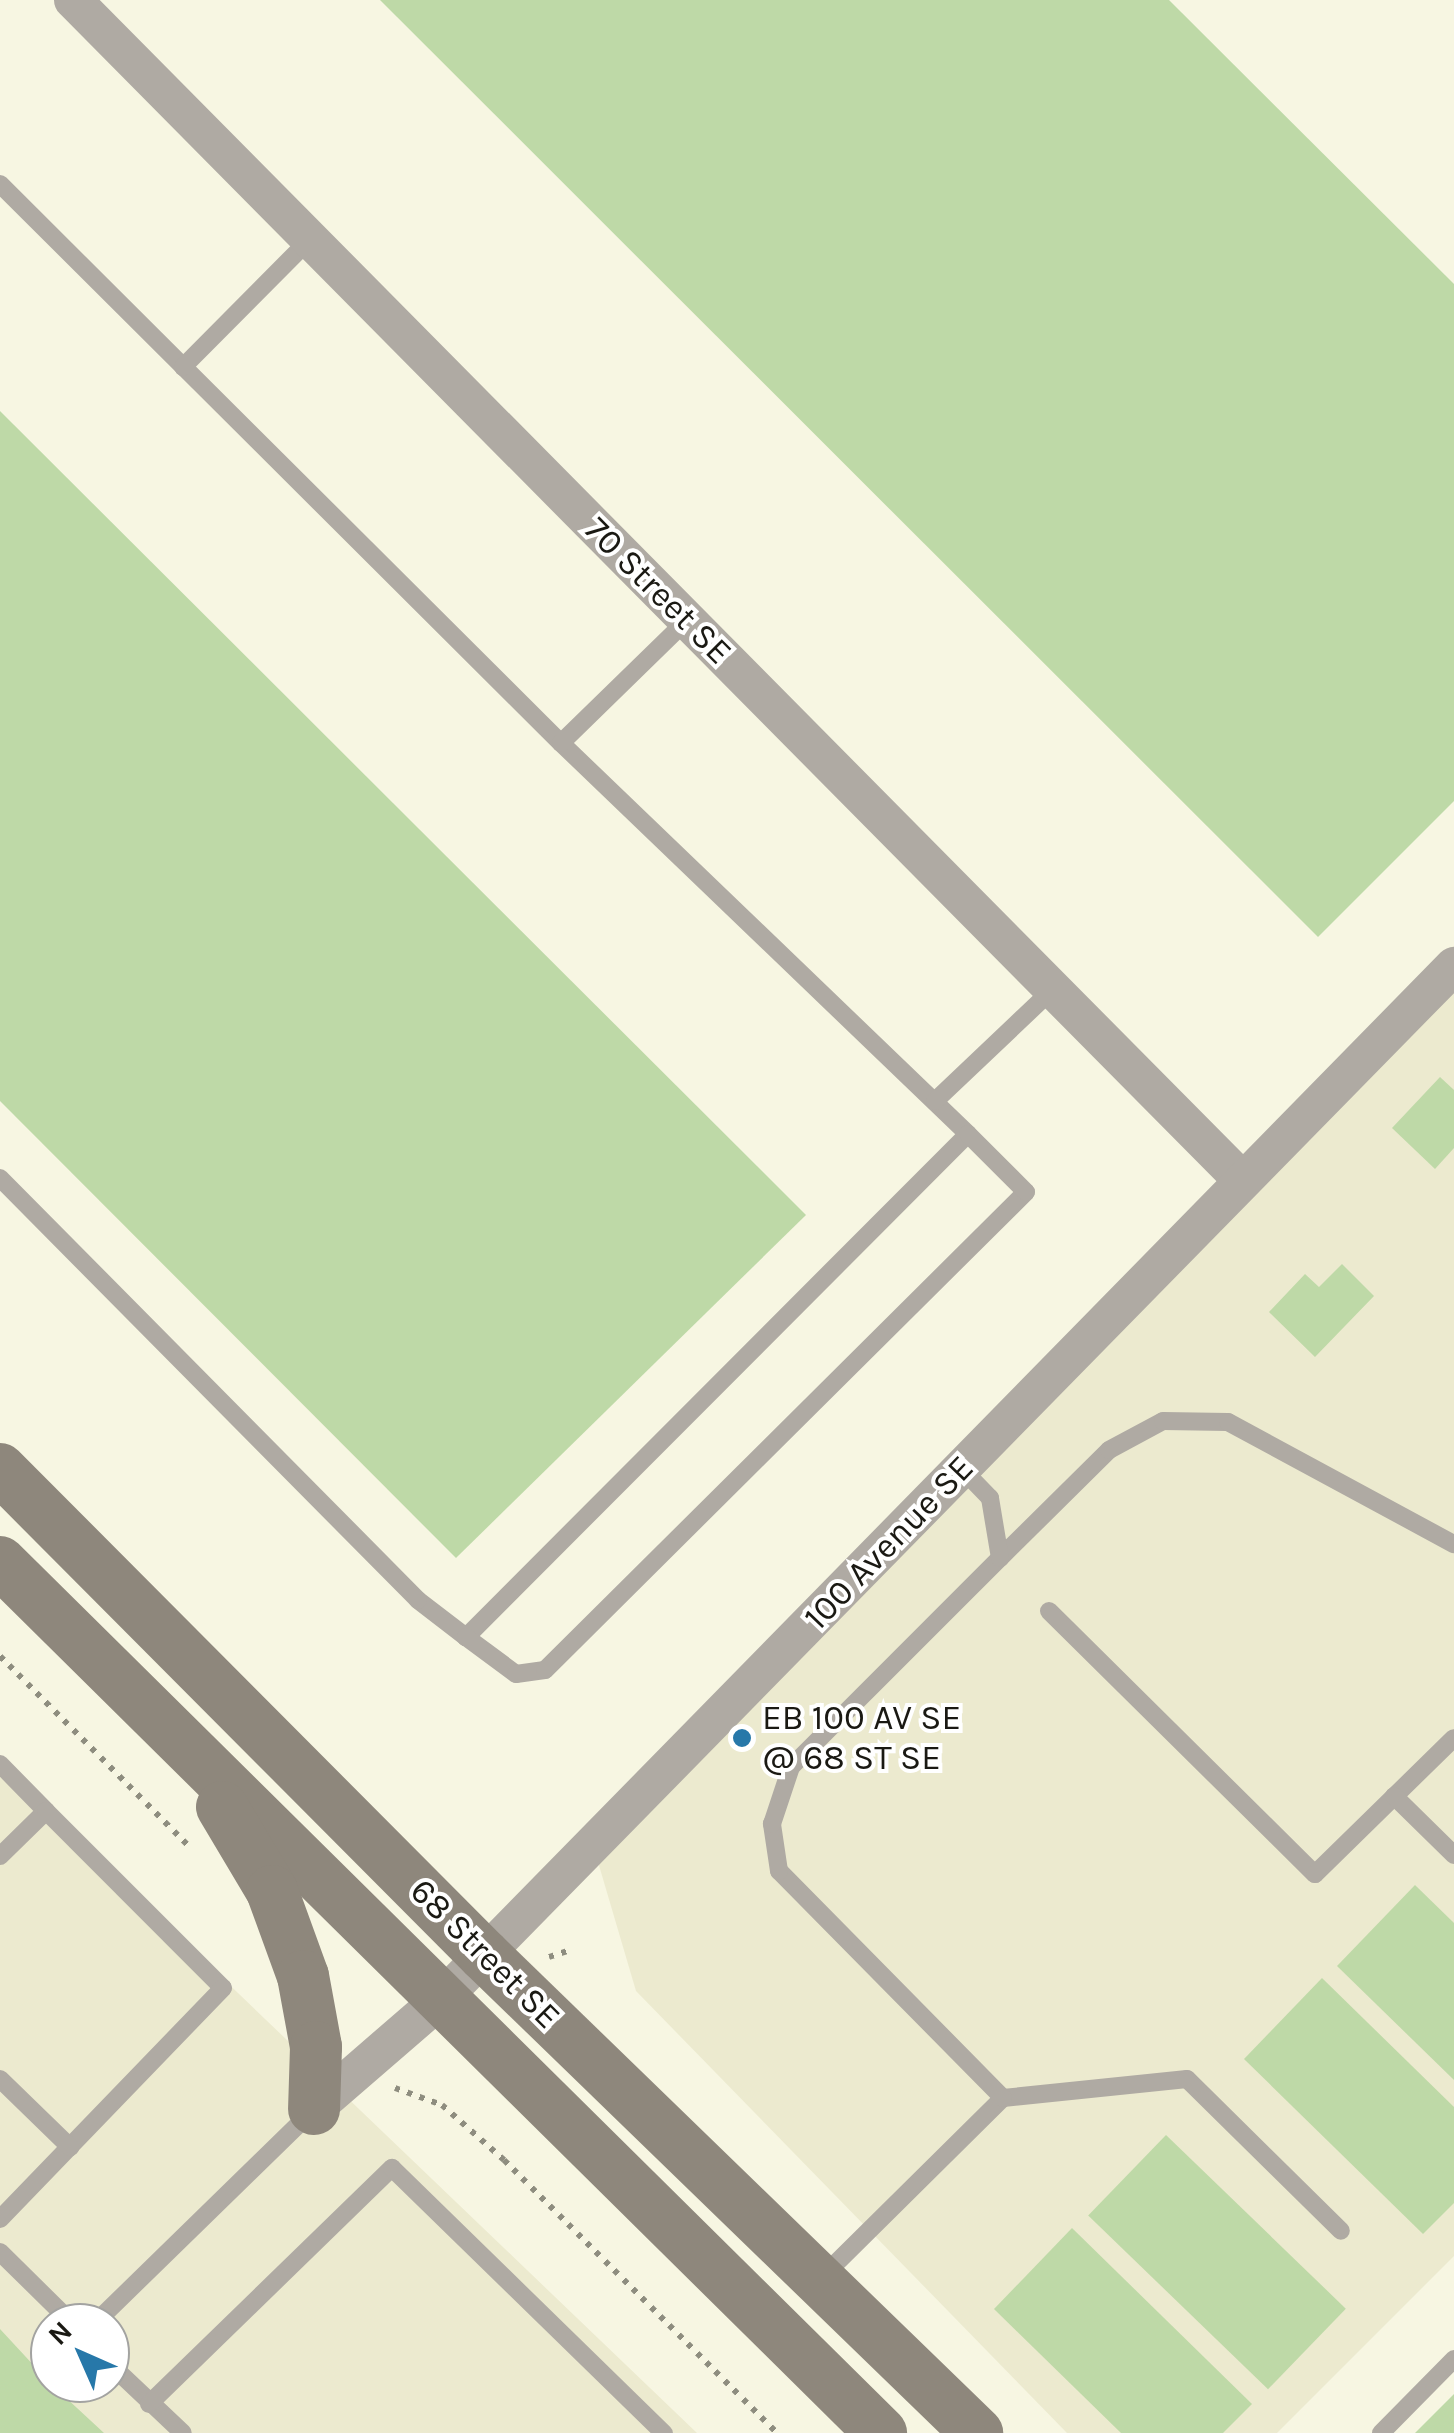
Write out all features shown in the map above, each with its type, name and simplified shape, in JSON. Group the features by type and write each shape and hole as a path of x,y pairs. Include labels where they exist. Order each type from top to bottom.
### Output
{"street":[{"name":"70 Street SE","path":"73,0 1243,1181"},
{"name":"100 Avenue SE","path":"314,2109 442,1999 1454,966"},
{"name":"68 Street SE","path":"0,1469 484,1955 977,2433"},
{"name":"68 Street SE","path":"0,1562 881,2433"},
{"path":"186,1746 272,1892 304,1976 316,2047 314,2109"}],"lane":[{"path":"0,184 561,743 1026,1192 545,1670 516,1674 418,1600 0,1178"},
{"path":"183,367 310,239"},
{"path":"561,743 688,620"},
{"path":"934,1101 1053,989"},
{"path":"466,1637 968,1134"},
{"path":"1004,2098 779,1871 772,1824 791,1768 1110,1450 1163,1422 1228,1422 1454,1544"},
{"path":"962,1469 990,1498 1000,1558"},
{"path":"1049,1611 1315,1874 1454,1738"},
{"path":"0,1764 223,1988 0,2219"},
{"path":"1394,1796 1454,1855"},
{"path":"0,1856 46,1811"},
{"path":"0,2078 70,2147"},
{"path":"819,2280 1004,2098 1187,2079 1341,2231"},
{"path":"115,2303 314,2109"},
{"path":"148,2404 392,2168 664,2433"},
{"path":"0,2252 52,2303"},
{"path":"1381,2433 1454,2359"},
{"path":"130,2385 183,2433"}],"shaded area":[{"path":"1454,966 1454,2256 1277,2433 1067,2433 636,1991 593,1845"},
{"path":"0,1765 697,2433 0,2433"}],"building":[{"path":"380,0 1169,0 1454,284 1454,801 1318,937"},
{"path":"0,411 806,1215 456,1558 0,1101"},
{"path":"1440,1077 1454,1090 1454,1148 1435,1169 1392,1128"},
{"path":"1342,1264 1374,1296 1315,1357 1269,1312 1305,1274 1319,1287"},
{"path":"1415,1885 1454,1923 1454,2080 1337,1966"},
{"path":"1322,1978 1454,2107 1454,2203 1423,2234 1244,2059"},
{"path":"1166,2135 1346,2309 1268,2389 1088,2216"},
{"path":"1072,2228 1252,2404 1223,2433 1121,2433 994,2309"},
{"path":"0,2329 30,2361 30,2403 72,2403 104,2433 0,2433"},
{"path":"1454,2394 1454,2433 1415,2433"}],"place":[{"name":"EB 100 AV SE @ 68 ST SE","path":"742,1738"}]}
